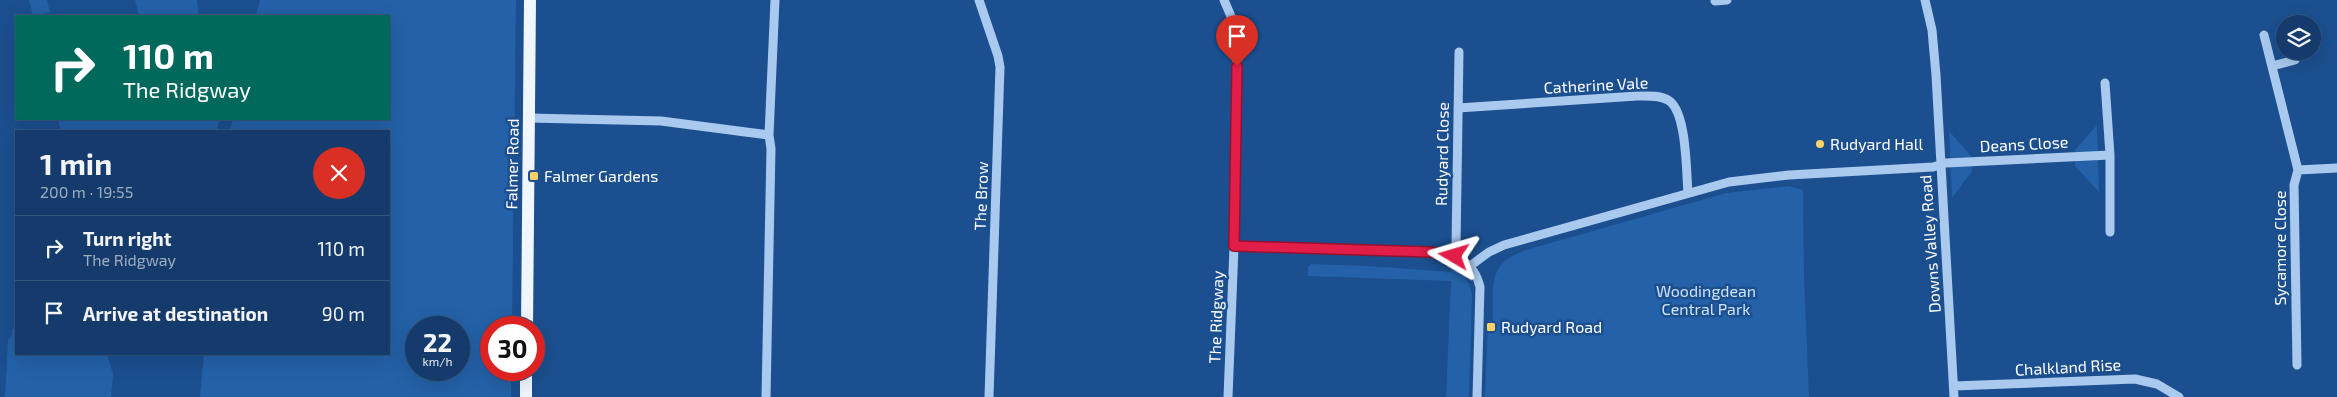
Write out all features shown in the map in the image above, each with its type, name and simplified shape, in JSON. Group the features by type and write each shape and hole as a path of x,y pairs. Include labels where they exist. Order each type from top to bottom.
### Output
{"main road":[{"name":"Falmer Road","path":"527,316 530,0"},
{"path":"526,381 526,397"}],"street":[{"path":"766,397 771,149 769,135 775,0"},
{"name":"The Brow","path":"978,0 998,56 1000,67 989,397"},
{"name":"The Ridgway","path":"1224,0 1233,21 1237,51 1234,246 1228,397"},
{"path":"1715,1 1727,0"},
{"name":"Downs Valley Road","path":"1925,0 1934,42 1954,397"},
{"path":"2264,34 2298,170"},
{"name":"Rudyard Close","path":"1454,256 1456,246 1458,52"},
{"path":"2272,66 2295,60"},
{"path":"2105,82 2110,155 2110,232"},
{"name":"Catherine Vale","path":"1458,108 1637,96 1667,99 1676,108 1680,120 1688,192"},
{"path":"528,118 660,121 769,135"},
{"name":"Deans Close","path":"1940,165 1946,163 2110,155"},
{"path":"1470,266 1489,252 1504,245 1729,182 1763,177 1933,167 1940,165"},
{"name":"Sycamore Close","path":"2297,365 2294,185 2298,170 2337,168"},
{"path":"1234,246 1430,252 1454,256 1470,266 1479,281 1481,294 1477,397"},
{"name":"Chalkland Rise","path":"1954,386 2135,379 2157,384 2179,397"}],"green space":[{"path":"29,0 47,0 50,12 33,15"},
{"path":"135,0 197,0 199,15 139,15"},
{"path":"260,0 516,0 512,316 480,316 480,381 511,381 511,397 200,397 204,355 390,355 390,130 230,130 233,120 390,120 390,15 256,15"},
{"path":"58,120 219,120 217,130 61,130"},
{"path":"2097,125 2099,192 2075,166 2075,150"},
{"path":"1949,131 1971,156 1972,171 1952,198"},
{"name":"Woodingdean Central Park","path":"1788,186 1803,190 1809,397 1485,397 1488,322 1493,321 1493,286 1498,269 1504,262 1526,250 1726,193"},
{"path":"1311,264 1451,272 1451,265 1459,271 1468,281 1472,295 1469,397 1446,397 1451,281 1308,276 1308,267"},
{"path":"15,328 15,355 107,355 113,374 111,397 5,397 8,340 12,336 12,329"}],"place":[{"name":"Rudyard Hall","path":"1820,144"},
{"name":"Falmer Gardens","path":"534,176"},
{"name":"Rudyard Road","path":"1491,327"}],"route":[{"path":"1237,66 1234,246 1430,252 1454,256"}]}
